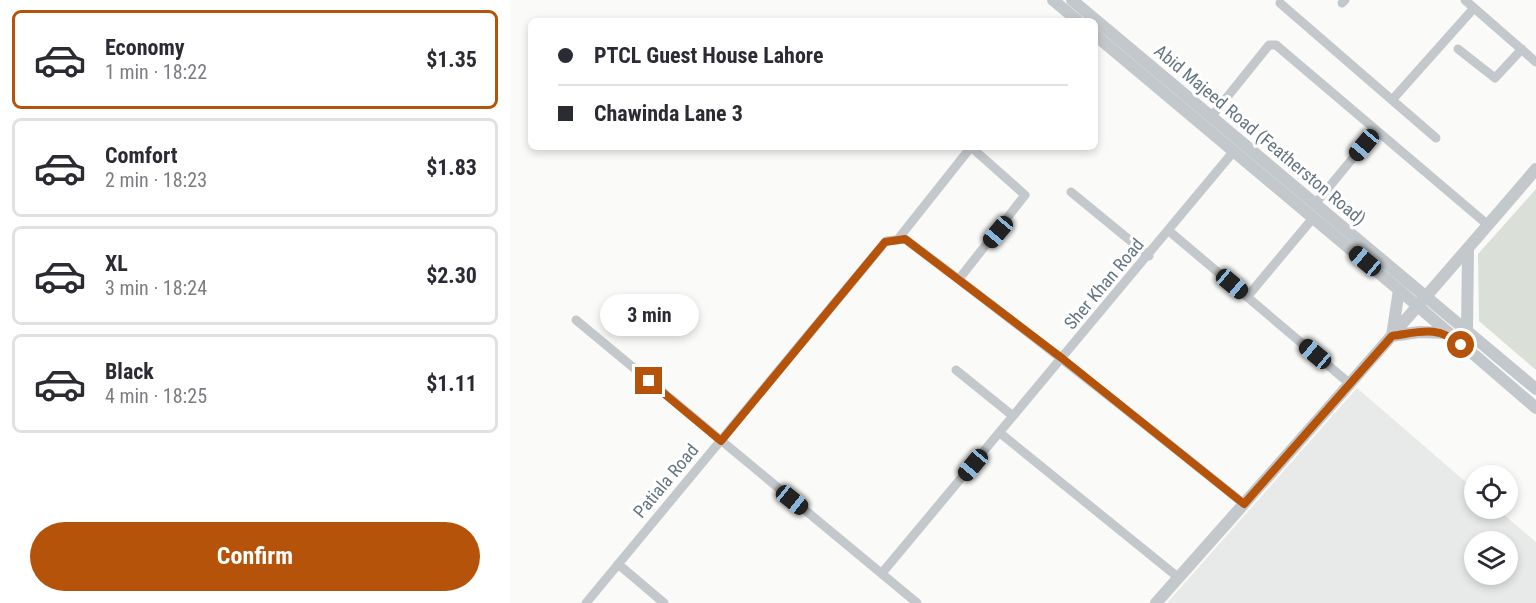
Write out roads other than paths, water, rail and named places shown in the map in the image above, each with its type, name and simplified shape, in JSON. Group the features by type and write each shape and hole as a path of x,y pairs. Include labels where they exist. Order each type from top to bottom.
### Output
{"street":[{"path":"1053,0 1074,18"},
{"path":"1465,0 1536,62"},
{"name":"Abid Majeed Road (Featherston Road)","path":"1079,2 1097,18"},
{"path":"1280,3 1436,138"},
{"path":"1392,100 1474,8"},
{"name":"Abid Majeed Road (Featherston Road)","path":"1098,19 1211,117 1313,218 1399,290 1467,331 1536,389"},
{"name":"Abid Majeed Road (Featherston Road)","path":"1098,38 1234,151 1255,161 1315,204 1423,303 1447,333 1536,408"},
{"path":"1211,117 1272,44 1488,225"},
{"path":"1458,49 1495,78 1521,49"},
{"path":"1315,204 1376,130"},
{"path":"898,239 969,150"},
{"path":"959,279 1025,195 974,150"},
{"name":"Sher Khan Road","path":"882,573 1063,359 1234,151"},
{"path":"1156,603 1349,383 1423,303 1536,169"},
{"path":"1071,192 1149,255"},
{"path":"1247,297 1313,218"},
{"path":"1169,231 1349,383"},
{"path":"898,239 905,239 959,279 1244,504"},
{"name":"Patiala Road","path":"586,603 885,242 898,239"},
{"path":"1467,331 1468,251"},
{"path":"1392,336 1399,290"},
{"path":"576,320 917,603"},
{"path":"1392,336 1419,332 1447,333"},
{"path":"956,370 1013,416"},
{"path":"1000,433 1179,578"},
{"path":"618,564 664,603"}]}
